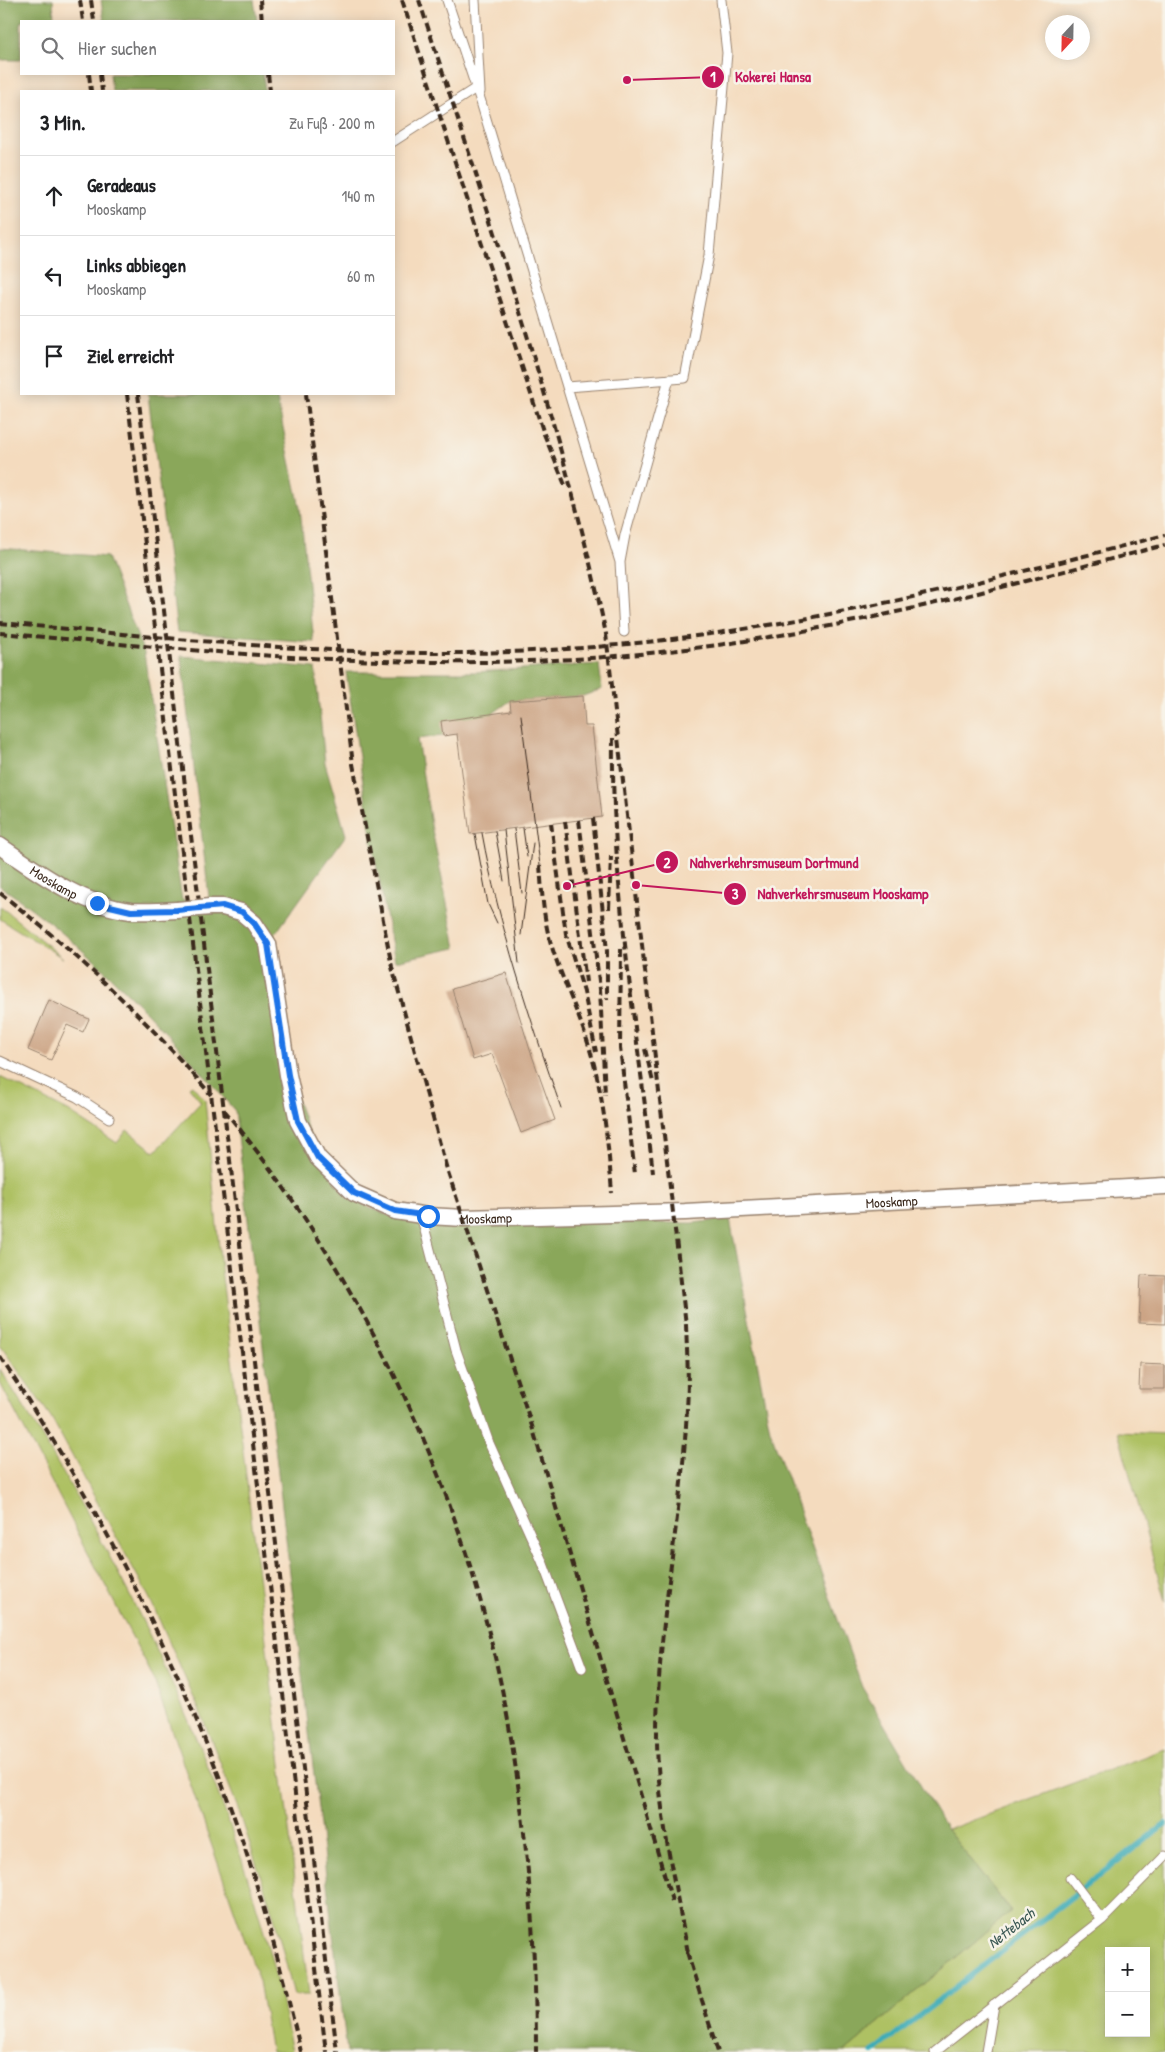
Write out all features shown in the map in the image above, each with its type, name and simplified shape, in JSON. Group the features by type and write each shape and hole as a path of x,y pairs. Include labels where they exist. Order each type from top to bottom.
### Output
{"street":[{"name":"Mooskamp","path":"0,846 62,887 97,903 131,911 223,906 242,912 254,923 268,944 288,1075 298,1121 318,1158 354,1193 395,1211 464,1218 685,1212 1165,1186"}],"lane":[{"path":"447,0 481,102 620,562 624,632"},
{"path":"474,0 481,102"},
{"path":"568,387 685,378 708,255 727,53 721,0"},
{"path":"395,140 476,88"},
{"path":"620,562 625,535 669,380"},
{"path":"0,1062 77,1096 109,1118"},
{"path":"421,1215 456,1350 489,1443 542,1561 582,1668"},
{"path":"935,2052 1102,1920 1165,1856"},
{"path":"1070,1878 1102,1920"},
{"path":"986,2052 994,2005"}],"green space":[{"path":"0,0 53,0 54,20 20,20 20,60 0,60"},
{"path":"101,0 254,0 257,20 104,20"},
{"path":"110,75 263,75 265,90 112,90"},
{"path":"148,395 276,395 300,508 314,642 177,632"},
{"path":"0,548 107,557 144,653 182,900 210,906 181,656 315,668 325,763 346,835 268,944 288,1075 318,1158 347,1198 392,1217 434,1222 692,1223 730,1219 770,1430 862,1687 947,1830 1011,1911 844,2052 347,2052 235,1111 125,990 64,935 0,886"},
{"path":"599,664 602,689 583,696 510,701 492,714 443,736 417,739 431,825 456,948 395,961 373,848 346,672 476,672"},
{"path":"0,907 6,911 63,958 0,919"},
{"path":"0,1077 68,1111 117,1143 127,1130 155,1152 201,1102 189,1087 192,1085 205,1100 221,1269 309,1995 294,1995 275,1920 239,1811 201,1714 150,1599 51,1417 0,1345"},
{"path":"0,1369 95,1529 138,1612 178,1697 214,1784 246,1872 272,1961 292,2052 271,2052 259,1981 153,1677 0,1383"},
{"path":"1118,1432 1165,1434 1165,1601"},
{"path":"1165,1749 1165,2052 844,2052 1011,1911 947,1830"}],"building":[{"path":"583,696 585,726 592,726 602,817 470,834 457,734 443,736 441,721 511,711 510,701"},
{"path":"506,973 530,1050 555,1120 521,1133 492,1054 473,1060 452,989"},
{"path":"49,1000 89,1019 83,1032 67,1025 51,1060 28,1050"},
{"path":"1141,1275 1165,1276 1165,1324 1139,1323"},
{"path":"1140,1364 1165,1365 1165,1389 1139,1389"}],"waterway":[{"name":"Nettebach","path":"873,2052 1165,1824"}],"tram line":[{"path":"521,715 540,865"},
{"path":"523,828 527,857"},
{"path":"514,829 522,893"},
{"path":"504,830 519,963"},
{"path":"495,831 504,881"},
{"path":"482,833 506,938 561,1108"},
{"path":"475,834 488,904 497,923"},
{"path":"521,935 533,843"}],"railway":[{"path":"80,0 83,20"},
{"path":"91,0 94,20"},
{"path":"260,0 262,20"},
{"path":"402,0 544,434 565,485"},
{"path":"419,0 545,394 588,553 606,634 686,1325 688,1388 684,1448 661,1649 657,1729 663,1816 689,1958"},
{"path":"89,75 91,90"},
{"path":"100,75 102,90"},
{"path":"268,75 270,90"},
{"path":"127,395 326,2052"},
{"path":"138,395 337,2052"},
{"path":"306,395 353,764 392,967 446,1166 532,1426 672,1901"},
{"path":"0,623 199,641 399,653 532,651 613,645 693,636 851,610 1008,575 1165,535"},
{"path":"0,633 244,654 406,662 487,662 650,653 715,645 845,623 973,594 1165,545"},
{"path":"613,738 616,847 626,955 653,1173"},
{"path":"593,818 607,951 607,999"},
{"path":"579,820 600,989 605,1095"},
{"path":"565,821 586,982"},
{"path":"551,823 566,934 584,992 596,1052"},
{"path":"609,909 611,856"},
{"path":"540,865 543,904 548,934 587,1040 597,1077 607,1135 612,1193"},
{"path":"0,893 57,939 111,988 162,1040 211,1095"},
{"path":"621,949 620,1048 635,1174"},
{"path":"645,1049 653,1082"},
{"path":"224,1110 277,1178 325,1250 369,1326 408,1405 442,1486 471,1569 494,1653 517,1777 533,1933 536,2052"},
{"path":"0,1357 33,1408 94,1511 123,1564 176,1672 222,1784 256,1883 301,2052"},
{"path":"687,1952 718,2052"}],"place":[{"name":"Kokerei Hansa","path":"627,80"},
{"name":"Nahverkehrsmuseum Mooskamp","path":"636,885"},
{"name":"Nahverkehrsmuseum Dortmund","path":"567,886"}],"route":[{"path":"97,903 131,911 223,906 242,912 254,923 268,944 288,1075 298,1121 318,1158 354,1193 395,1211 428,1216"}]}
